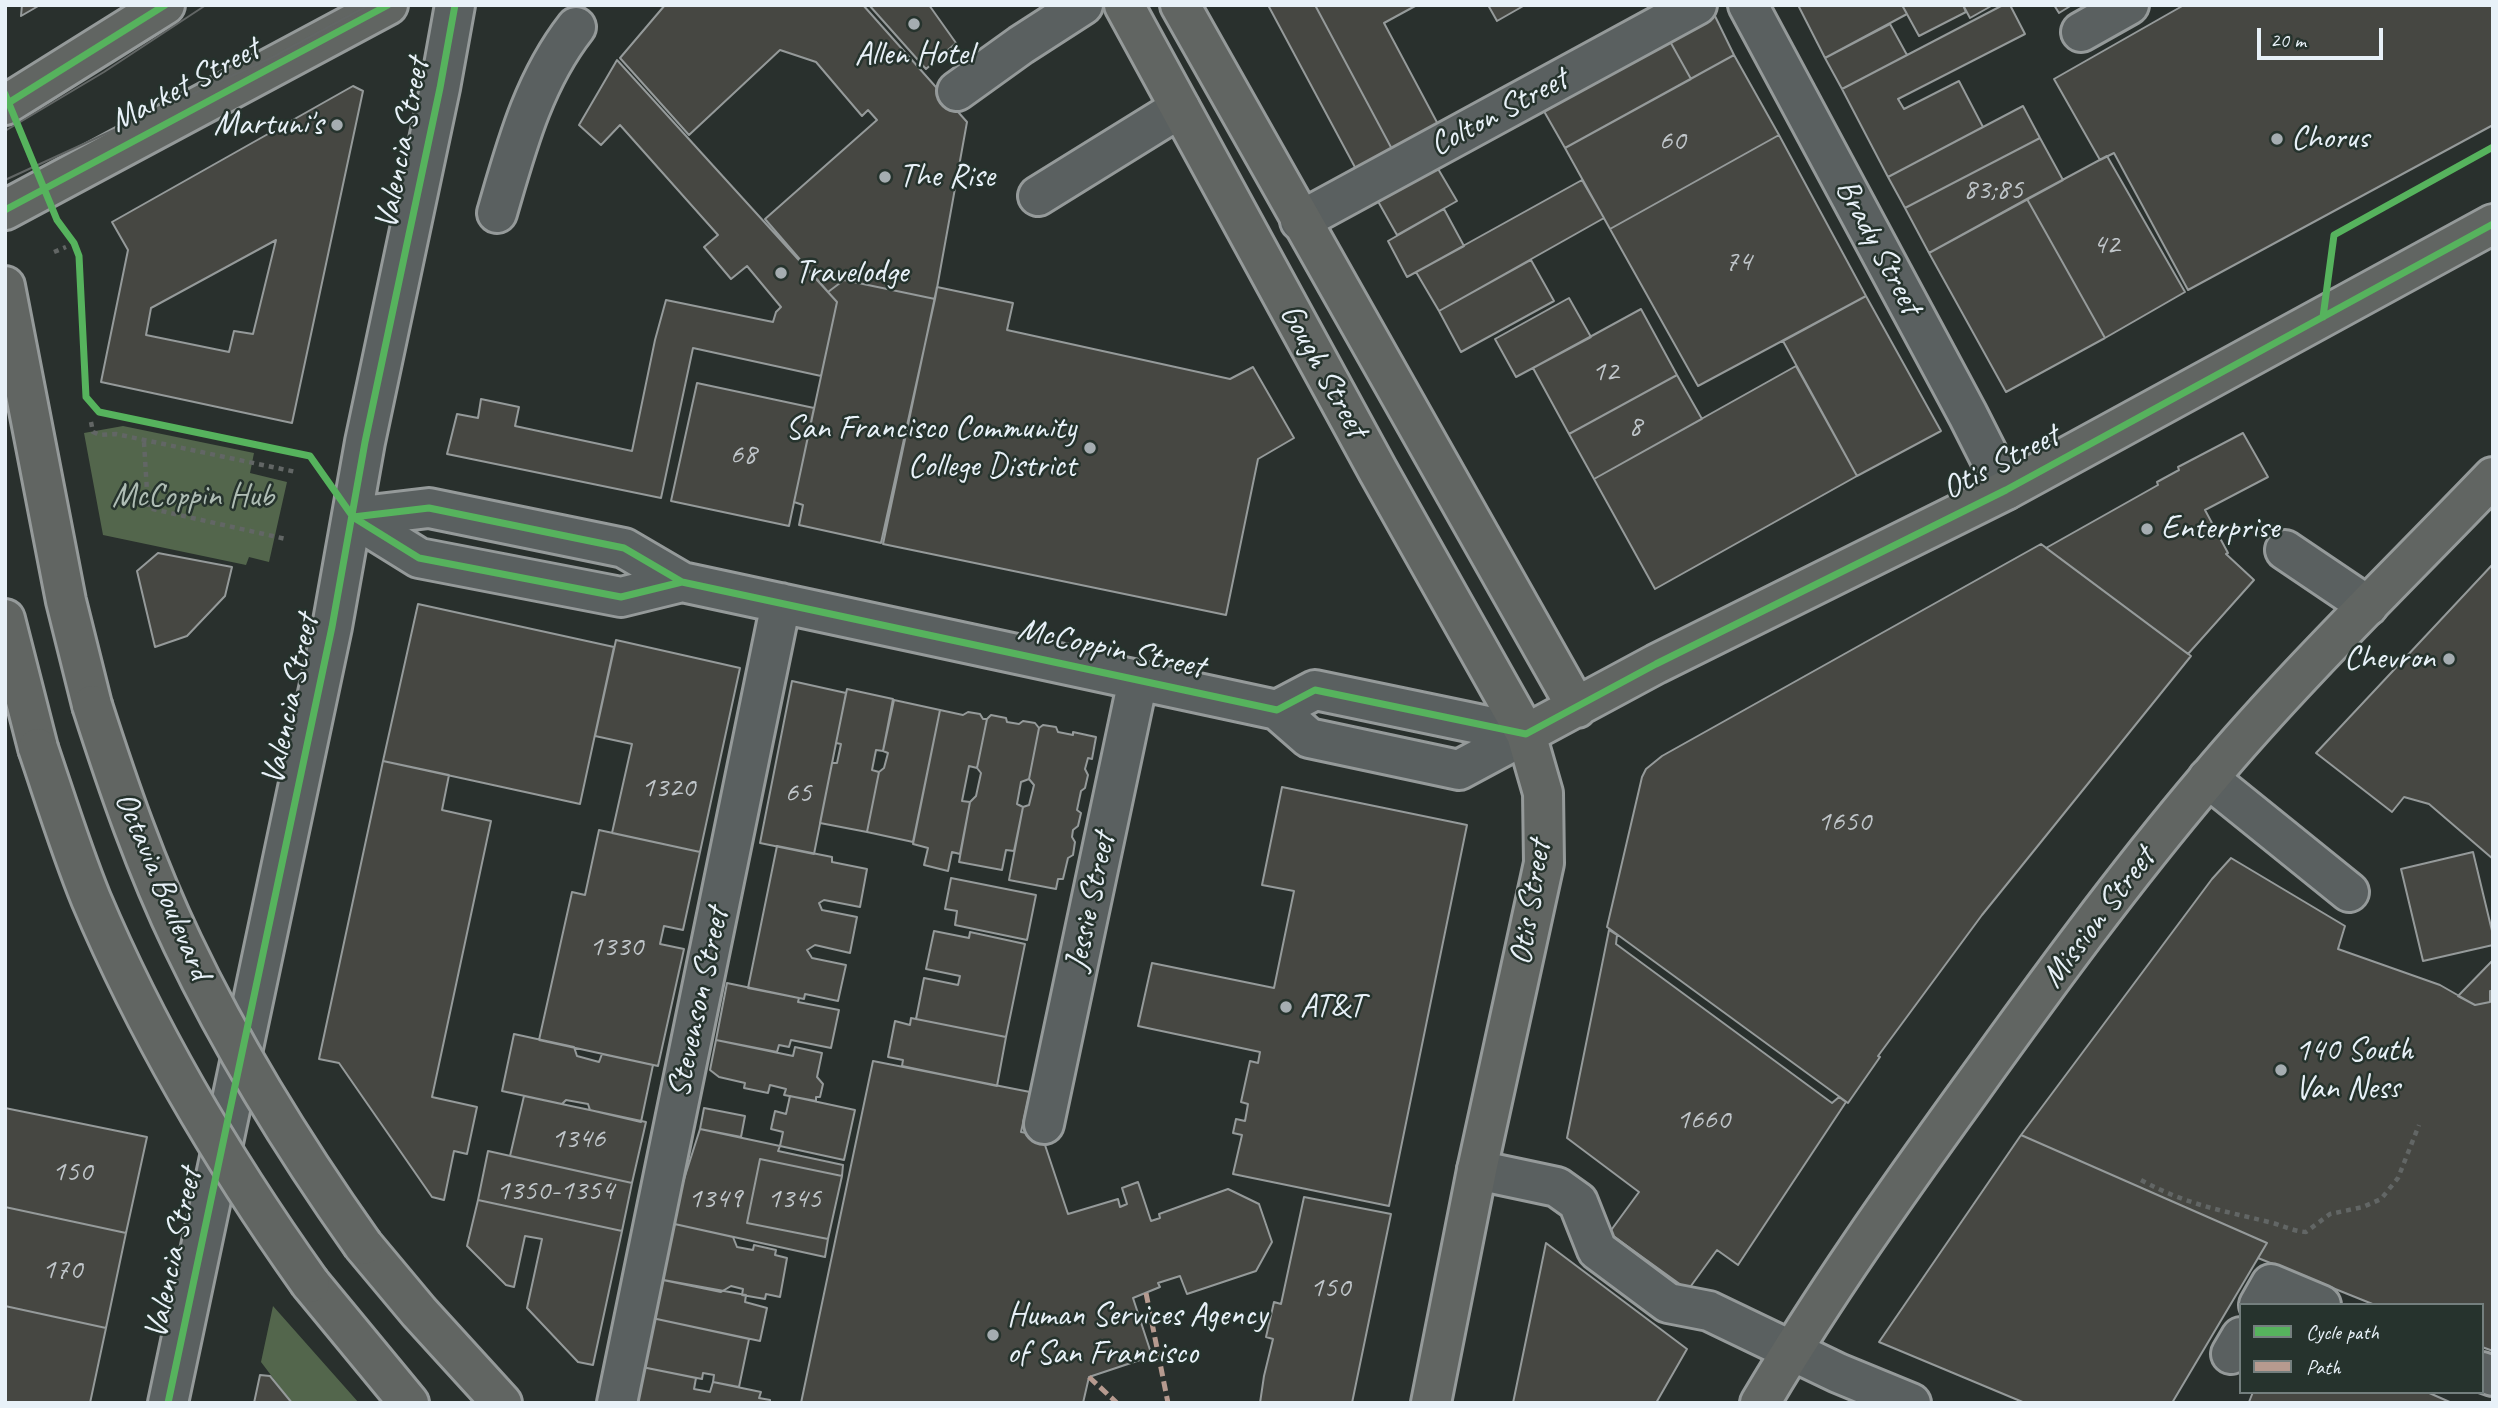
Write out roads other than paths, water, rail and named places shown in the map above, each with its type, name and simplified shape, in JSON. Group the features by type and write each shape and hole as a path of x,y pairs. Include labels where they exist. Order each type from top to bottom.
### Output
{"main road":[{"path":"5,105 165,5"},
{"name":"Market Street","path":"5,210 388,5"},
{"name":"Gough Street","path":"1124,5 1385,484 1526,734"},
{"name":"Gough Street","path":"1180,5 1577,708"},
{"name":"Otis Street","path":"1431,1403 1477,1170 1544,863 1542,793 1526,734 1656,664 2006,490 2493,224"},
{"name":"Octavia Boulevard","path":"5,286 66,601 92,705 118,784 182,942 263,1096 310,1170 363,1245 419,1312 502,1403"},
{"name":"Mission Street","path":"1760,1403 1790,1352 1990,1062 2102,912 2208,778 2276,701 2492,478"},
{"name":"Octavia Boulevard","path":"5,619 38,748 91,897 162,1048 201,1118 256,1206 310,1283 409,1403"}],"street":[{"name":"Valencia Street","path":"168,1403 332,627 365,442 455,5"},
{"path":"957,91 1083,5"},
{"name":"Colton Street","path":"1300,220 1697,5"},
{"name":"Brady Street","path":"1748,5 2006,490"},
{"path":"2081,32 2129,5"},
{"path":"497,213 522,128 564,42 576,27"},
{"path":"1038,196 1180,108"},
{"name":"McCoppin Street","path":"353,517 429,508 624,548 682,582 1277,710 1309,738 1459,770 1526,734"},
{"name":"McCoppin Street","path":"353,517 419,558 621,597 682,582"},
{"path":"2285,550 2368,606"},
{"name":"Stevenson Street","path":"617,1403 781,603"},
{"name":"Jessie Street","path":"1044,1124 1138,680"},
{"path":"2208,778 2350,892"},
{"path":"1477,1170 1557,1187 1578,1202 1597,1250 1668,1303 1709,1311 1790,1352 1911,1403"},
{"path":"2260,1303 2271,1284 2316,1303"}],"tram line":[{"path":"5,131 104,72 206,5"},
{"path":"5,180 273,57 369,5"}],"place":[{"name":"Allen Hotel","path":"914,24"},
{"name":"Martuni's","path":"337,125"},
{"name":"Chorus","path":"2277,139"},
{"name":"The Rise","path":"885,177"},
{"name":"Travelodge","path":"781,273"},
{"name":"San Francisco Community College District","path":"1090,448"},
{"name":"Enterprise","path":"2147,529"},
{"name":"Chevron","path":"2449,659"},
{"name":"AT&T","path":"1286,1007"},
{"name":"140 South Van Ness","path":"2281,1070"},
{"name":"Human Services Agency of San Francisco","path":"993,1335"}],"park label":[{"name":"McCoppin Hub","path":"193,497"}]}
